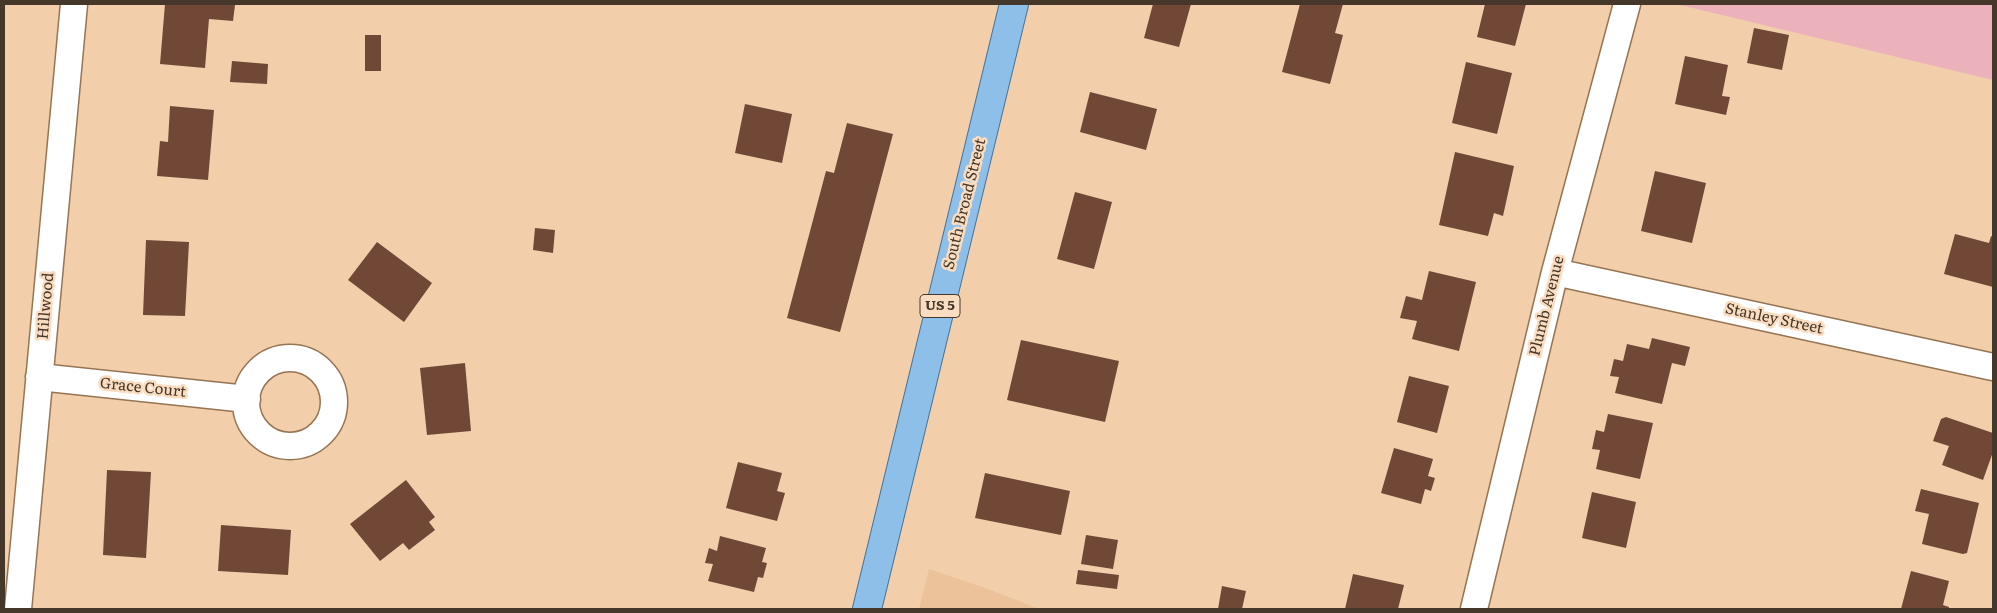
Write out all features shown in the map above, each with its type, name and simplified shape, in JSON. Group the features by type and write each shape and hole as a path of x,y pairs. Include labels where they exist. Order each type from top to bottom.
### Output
{"main road":[{"name":"South Broad Street","path":"867,609 1014,4"}],"street":[{"name":"Hillwood","path":"18,609 74,4"},
{"name":"Plumb Avenue","path":"1474,609 1555,272 1627,4"},
{"name":"Stanley Street","path":"1555,272 1993,367"},
{"name":"Grace Court","path":"39,378 247,399"}],"shaded area":[{"path":"1676,4 1993,4 1993,80"},
{"path":"929,569 988,589 1039,609 919,609"}],"building":[{"path":"165,4 235,5 233,21 209,19 205,68 160,64"},
{"path":"1153,4 1191,4 1179,47 1144,38"},
{"path":"1300,4 1343,4 1335,33 1343,35 1330,84 1282,72"},
{"path":"1485,4 1526,4 1515,46 1477,37"},
{"path":"1754,28 1789,35 1782,70 1747,63"},
{"path":"365,35 381,35 381,71 365,71"},
{"path":"1685,56 1728,65 1722,96 1730,97 1726,115 1675,104"},
{"path":"232,61 268,64 267,84 230,82"},
{"path":"1466,62 1512,73 1497,134 1452,123"},
{"path":"1090,92 1157,109 1146,150 1080,132"},
{"path":"745,104 792,114 782,163 735,153"},
{"path":"170,106 214,110 208,180 157,176 160,141 168,142"},
{"path":"847,123 893,134 840,332 787,318 826,171 834,173"},
{"path":"1455,152 1514,166 1503,216 1494,213 1488,236 1439,225"},
{"path":"1655,171 1706,183 1692,243 1641,231"},
{"path":"1075,192 1112,202 1094,269 1057,259"},
{"path":"535,228 555,230 553,253 533,250"},
{"path":"1955,234 1989,243 1991,236 1993,237 1993,287 1944,274"},
{"path":"146,240 189,242 185,316 143,315"},
{"path":"377,242 432,283 404,322 348,280"},
{"path":"1429,271 1476,282 1459,351 1412,339 1417,321 1400,318 1406,296 1422,300"},
{"path":"1652,338 1690,347 1685,366 1672,363 1662,404 1615,393 1619,377 1610,376 1614,359 1623,361 1627,344 1649,349"},
{"path":"1021,340 1119,361 1105,422 1007,400"},
{"path":"465,363 471,431 427,435 420,368"},
{"path":"1409,376 1449,386 1437,433 1397,422"},
{"path":"1608,414 1653,423 1640,479 1596,469 1600,450 1592,449 1596,430 1604,432"},
{"path":"1946,417 1993,433 1993,452 1983,480 1942,465 1949,446 1933,441 1941,419"},
{"path":"1394,448 1433,459 1428,476 1435,478 1431,491 1425,489 1421,504 1381,493"},
{"path":"738,462 782,473 777,491 785,493 777,521 726,508"},
{"path":"107,470 151,472 146,558 103,555"},
{"path":"985,473 1070,491 1061,535 975,518"},
{"path":"406,480 435,517 429,522 435,530 409,550 403,543 380,561 350,524"},
{"path":"1921,489 1979,503 1967,553 1963,554 1922,544 1929,514 1915,511"},
{"path":"1592,492 1636,502 1626,548 1582,538"},
{"path":"221,525 291,530 288,575 218,571"},
{"path":"1086,535 1118,540 1113,569 1081,564"},
{"path":"720,536 766,548 762,562 767,563 763,578 758,577 754,592 708,581 713,564 705,563 709,548 717,551"},
{"path":"1078,570 1119,575 1117,589 1076,584"},
{"path":"1911,571 1949,581 1943,605 1949,607 1949,609 1901,609"},
{"path":"1353,574 1404,585 1398,609 1345,609"},
{"path":"1222,586 1246,591 1242,609 1218,609"}]}
